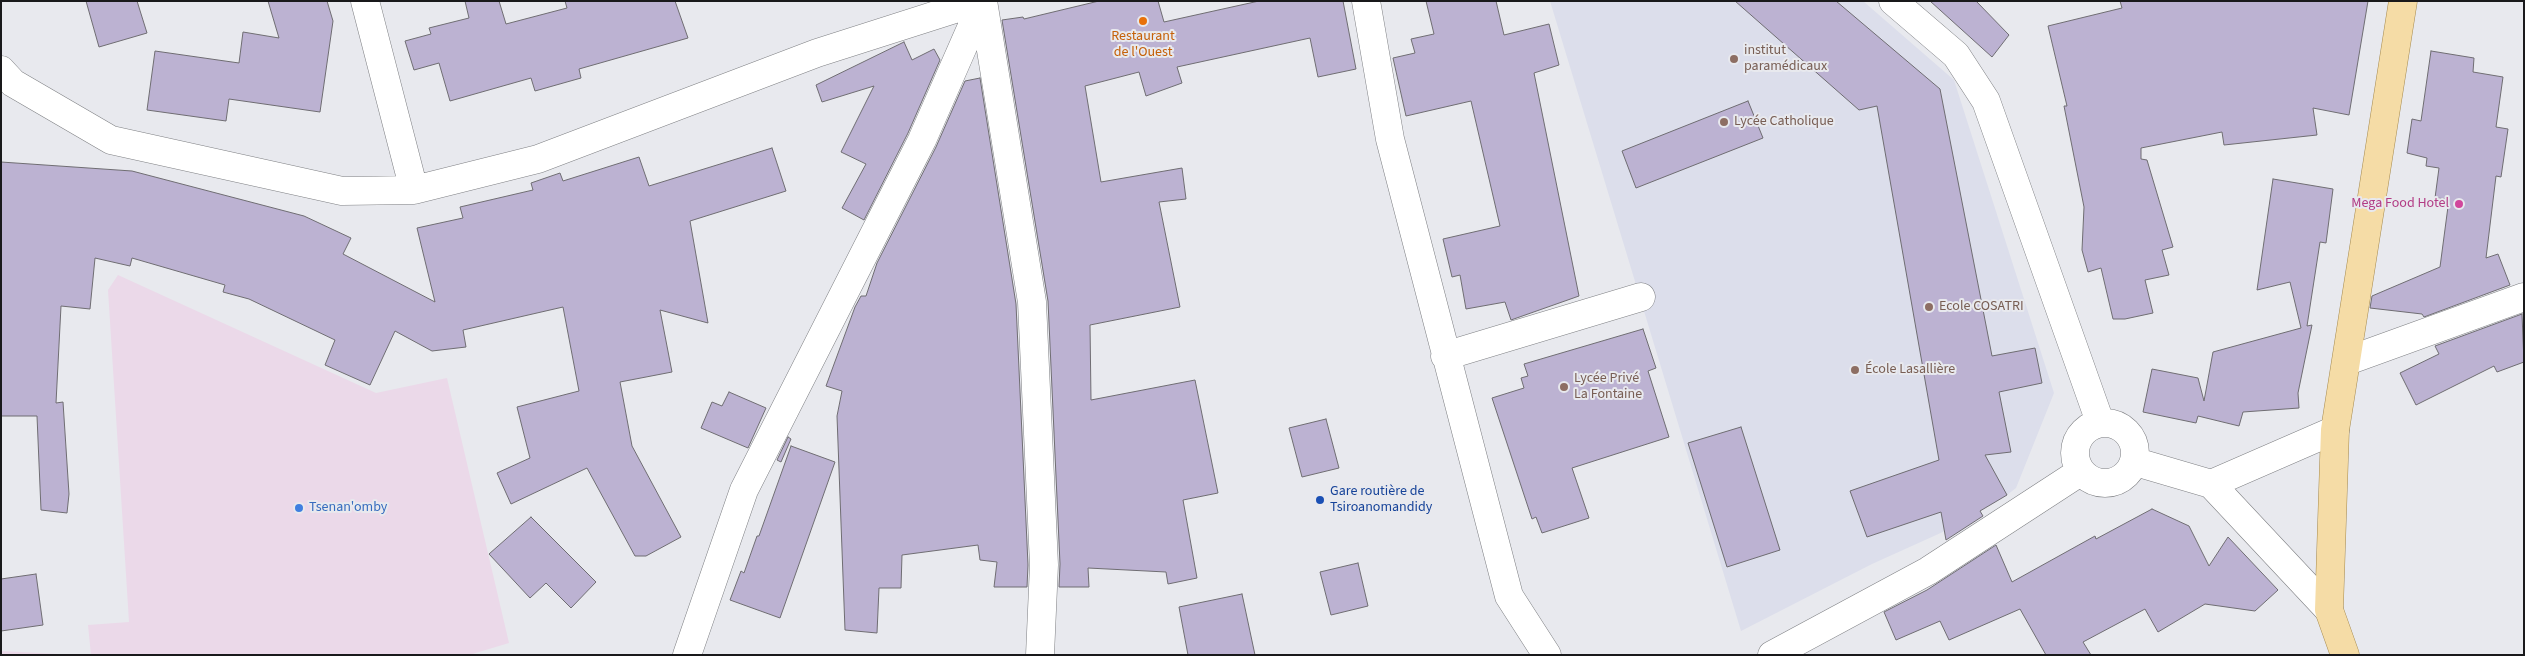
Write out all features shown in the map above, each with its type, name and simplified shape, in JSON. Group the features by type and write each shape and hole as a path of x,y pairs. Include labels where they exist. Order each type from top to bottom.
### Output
{"main road":[{"path":"2345,655 2329,610 2335,430 2348,361 2403,1"}],"street":[{"path":"365,1 414,190"},
{"path":"1,70 13,83 110,140 342,191 414,190 538,158 817,53 982,1"},
{"path":"688,654 744,490 922,140 982,1"},
{"path":"982,1 1032,302 1044,565 1040,655"},
{"path":"1366,1 1390,139 1509,596 1547,655"},
{"path":"1893,1 1956,55 1986,101 2100,422"},
{"path":"1445,356 1640,297"},
{"path":"2348,361 2524,298"},
{"path":"2100,422 2121,426 2134,442 2136,462 2122,480 2100,485 2080,472 2074,452 2082,432 2100,422"},
{"path":"2211,484 2335,430"},
{"path":"2136,462 2211,484 2329,610"},
{"path":"1772,655 1928,572 2080,472"}],"shaded area":[{"name":"École Lasallière","path":"1550,1 1863,1 1954,80 2054,393 2016,488 1945,531 1872,564 1741,631"},
{"name":"Tsenan'omby","path":"118,275 376,393 447,378 509,643 469,655 91,655 88,625 129,622 108,290"},
{"path":"1,651 77,655 1,655"}],"building":[{"path":"86,1 137,1 147,33 99,47"},
{"path":"268,1 327,1 333,21 320,112 229,99 226,121 147,110 155,51 239,63 243,32 279,38"},
{"path":"465,1 499,1 506,24 567,8 565,1 675,1 688,38 579,69 581,78 535,91 531,78 450,101 439,63 414,70 405,41 431,34 429,28 469,18"},
{"path":"1099,1 1158,1 1164,22 1259,1 1343,1 1356,69 1318,77 1310,38 1177,67 1182,83 1146,96 1139,72 1085,86 1101,182 1182,168 1186,199 1159,202 1180,307 1090,325 1091,400 1195,380 1218,493 1183,500 1197,578 1168,584 1166,572 1088,568 1089,587 1059,587 1060,564 1048,301 1002,20 1023,17 1024,19"},
{"path":"1426,1 1496,1 1504,35 1549,24 1559,65 1534,73 1579,296 1511,320 1505,302 1466,309 1460,275 1452,277 1443,239 1500,226 1471,101 1406,116 1393,58 1415,53 1411,39 1434,34"},
{"path":"1735,1 1836,1 1940,89 1992,356 2035,348 2042,383 1999,392 2011,452 1985,455 2007,495 1980,511 1983,516 1946,540 1941,512 1867,537 1850,491 1939,460 1877,106 1859,110"},
{"path":"1930,1 1976,1 2009,35 1992,57"},
{"path":"2120,1 2368,1 2349,115 2313,108 2317,135 2224,145 2222,132 2141,148 2141,159 2147,160 2173,247 2162,250 2169,275 2145,280 2153,313 2125,319 2113,319 2101,268 2088,272 2082,250 2084,207 2064,106 2067,106 2048,26 2122,8"},
{"path":"904,42 912,60 934,49 940,60 908,133 864,220 842,208 866,164 841,152 874,86 822,102 816,85"},
{"path":"2431,51 2474,58 2473,72 2503,77 2496,127 2508,129 2501,177 2496,176 2486,258 2498,254 2510,285 2424,317 2422,314 2370,308 2372,296 2440,267 2449,199 2435,198 2439,168 2426,166 2427,158 2407,153 2412,119 2421,121"},
{"path":"980,78 1016,304 1028,565 1027,587 994,587 997,562 980,560 978,545 902,555 901,588 879,588 877,633 845,630 837,416 842,391 826,386 855,307 861,296 866,296 877,263 936,147 965,81"},
{"path":"1748,101 1763,138 1636,188 1622,151"},
{"path":"772,148 786,191 690,221 708,323 660,310 672,372 620,382 632,446 681,537 646,556 635,556 587,468 511,504 497,473 530,458 517,407 579,391 563,307 463,330 466,347 432,351 395,331 370,385 325,365 335,340 249,299 223,292 225,285 132,258 130,266 95,258 90,309 61,306 56,403 63,402 69,494 67,513 41,510 37,416 1,416 1,162 132,171 304,216 351,238 343,254 435,302 417,228 463,218 460,207 533,190 531,183 560,173 563,181 639,157 649,186"},
{"path":"2273,179 2333,189 2326,243 2320,242 2307,326 2312,325 2298,393 2299,408 2243,412 2239,426 2198,416 2196,423 2143,412 2152,369 2198,378 2204,401 2213,352 2301,328 2290,282 2257,290"},
{"path":"2522,314 2524,362 2497,372 2494,366 2416,405 2400,373 2439,354 2435,346"},
{"path":"1643,329 1656,368 1648,371 1669,437 1572,468 1589,518 1542,533 1536,517 1532,519 1492,398 1524,388 1521,378 1528,376 1524,364"},
{"path":"729,392 766,408 748,448 701,428 712,402 722,406"},
{"path":"1326,419 1339,468 1302,477 1289,428"},
{"path":"1741,427 1780,550 1727,567 1688,443"},
{"path":"788,437 791,439 781,462 777,460"},
{"path":"791,446 835,462 780,618 730,600 741,571 744,573 757,536 759,536"},
{"path":"2152,509 2189,526 2209,566 2228,537 2278,590 2255,611 2205,604 2158,632 2145,609 2083,642 2091,655 2046,655 2020,609 1949,640 1940,621 1896,640 1884,612 1927,590 1996,545 2012,582 2095,536 2096,539"},
{"path":"531,517 596,582 571,608 546,583 530,598 489,554"},
{"path":"1358,563 1368,606 1331,615 1320,572"},
{"path":"36,574 43,625 1,631 1,579"},
{"path":"1242,594 1255,655 1188,655 1179,607"}],"place":[{"name":"Restaurant de l'Ouest","path":"1143,21"},
{"name":"institut paramédicaux","path":"1734,59"},
{"name":"Lycée Catholique","path":"1724,122"},
{"name":"Mega Food Hotel","path":"2459,204"},
{"name":"Ecole COSATRI","path":"1929,307"},
{"name":"École Lasallière","path":"1855,370"},
{"name":"Lycée Privé La Fontaine","path":"1564,387"},
{"name":"Gare routière de Tsiroanomandidy","path":"1320,500"},
{"name":"Tsenan'omby","path":"299,508"}]}
